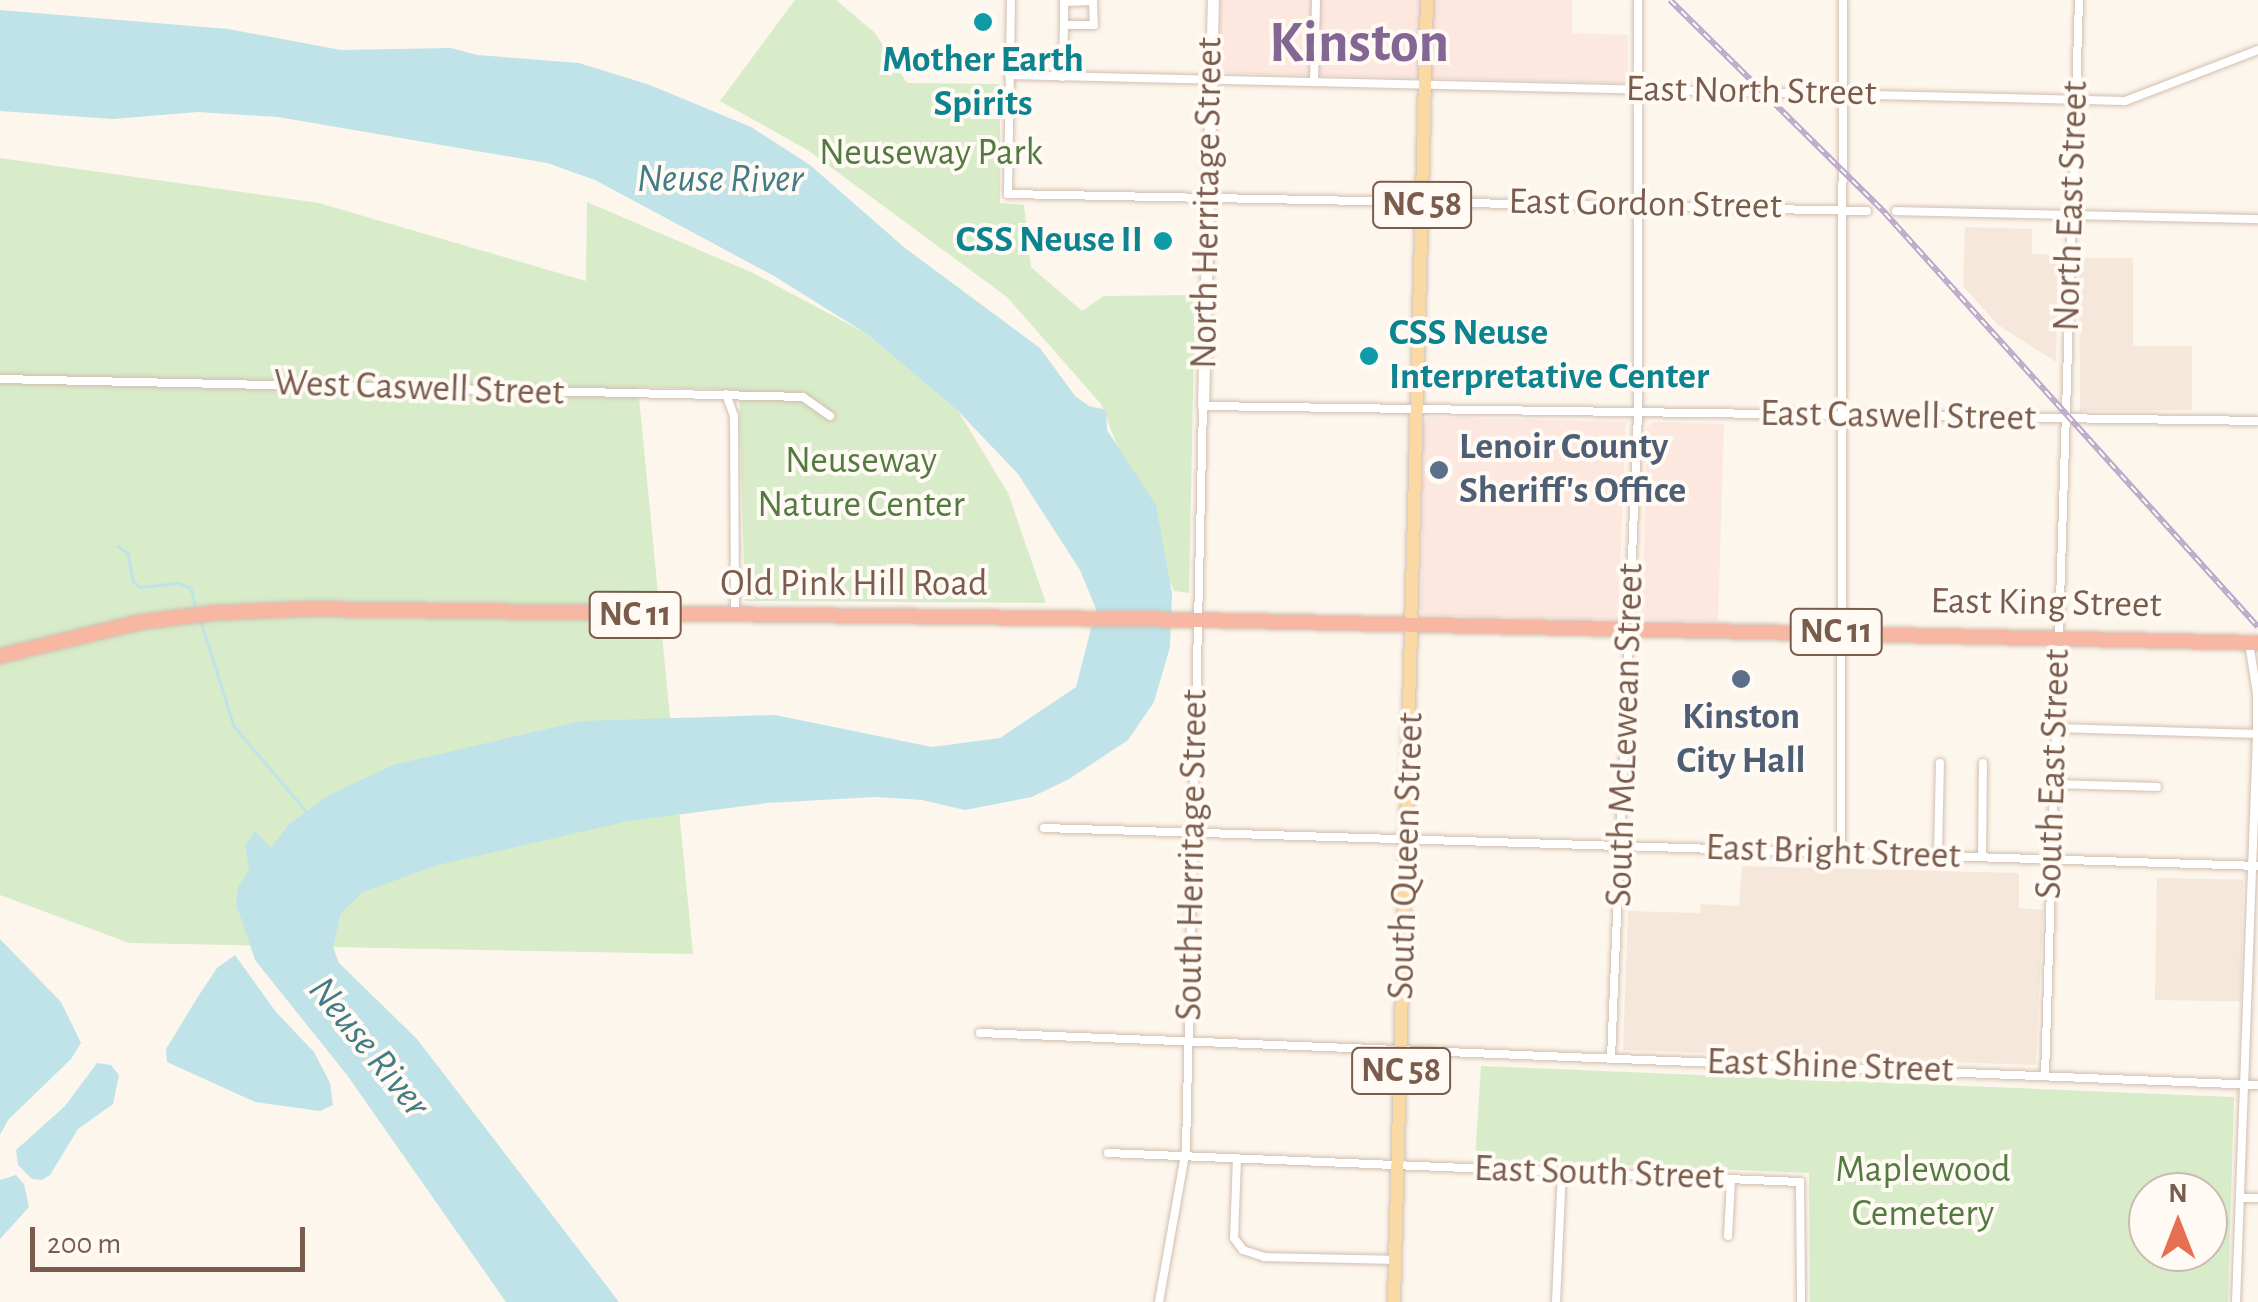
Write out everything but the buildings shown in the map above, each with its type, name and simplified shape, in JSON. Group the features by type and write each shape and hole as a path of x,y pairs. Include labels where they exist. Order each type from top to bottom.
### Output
{"highway":[{"name":"Old Pink Hill Road","path":"0,656 57,640 170,618 303,610 1413,626"},
{"name":"East King Street","path":"1413,626 2058,636 2253,643"}],"main road":[{"name":"NC 58","path":"1418,411 1427,0"},
{"name":"South Queen Street","path":"1394,1302 1418,411"}],"street":[{"path":"1009,76 1011,0"},
{"name":"North Herritage Street","path":"1203,406 1213,0"},
{"path":"1314,82 1316,0"},
{"name":"South McLewean Street","path":"1611,1058 1638,413 1638,0"},
{"path":"1842,852 1843,0"},
{"name":"North East Street","path":"2065,415 2080,0"},
{"path":"1062,77 1064,2 1093,2 1094,25 1064,24"},
{"name":"East North Street","path":"1009,76 2124,101 2258,50"},
{"name":"East Gordon Street","path":"1009,76 1008,194 1867,210"},
{"path":"1896,212 2258,219"},
{"name":"West Caswell Street","path":"0,380 803,397 830,416"},
{"path":"726,394 734,416 735,616"},
{"path":"1203,406 1418,411"},
{"name":"South Herritage Street","path":"1159,1302 1184,1156 1194,833 1194,620 1203,406"},
{"name":"East Caswell Street","path":"1418,411 2065,415 2258,421"},
{"name":"South East Street","path":"2045,1076 2065,415"},
{"path":"2236,1302 2256,866 2257,693 2253,643"},
{"path":"2056,728 2257,734"},
{"path":"1938,856 1940,763"},
{"path":"1982,857 1983,763"},
{"path":"2054,784 2157,787"},
{"name":"East Bright Street","path":"1044,828 2256,866"},
{"name":"East Shine Street","path":"980,1033 2258,1085"},
{"name":"East South Street","path":"1108,1153 1800,1182 1801,1302"},
{"path":"1237,1158 1234,1238 1243,1250 1264,1257 1396,1260"},
{"path":"1556,1302 1562,1172"},
{"path":"1728,1236 1730,1180"},
{"path":"2240,1198 2258,1198"}],"shaded area":[{"path":"1220,0 1572,0 1572,33 1628,35 1628,83 1219,73"},
{"path":"1965,227 2032,229 2032,254 2058,255 2056,362 1998,325 1963,286"},
{"path":"2079,258 2133,258 2133,346 2192,346 2192,410 2080,411"},
{"path":"1428,417 1626,422 1618,620 1421,615 1423,424"},
{"path":"1653,422 1724,424 1718,622 1642,619 1647,427"},
{"path":"1742,866 2019,873 2019,908 2043,910 2036,1065 1623,1050 1628,911 1700,913 1701,904 1739,906"},
{"path":"2157,878 2243,880 2241,1001 2155,1000"}],"green space":[{"name":"Neuseway Park","path":"795,0 836,0 875,33 907,83 1000,84 1000,203 1024,205 1031,267 1082,311 1104,296 1195,295 1189,593 1174,591 1101,404 1007,297 806,149 720,101"},
{"name":"Neuseway Nature Center","path":"0,158 319,203 586,281 587,202 753,273 867,334 958,411 1008,493 1046,603 745,601 739,390 638,387 693,954 129,943 0,895"},
{"name":"Maplewood Cemetery","path":"1481,1066 2234,1097 2228,1302 1810,1302 1809,1173 1475,1159"}],"water":[{"name":"Neuse River","path":"0,10 228,29 341,50 451,48 477,55 579,63 650,85 751,127 810,165 905,248 1040,348 1075,396 1089,406 1106,410 1107,430 1156,505 1172,593 1170,647 1154,702 1128,740 1069,779 1032,797 965,810 922,800 875,797 767,803 629,821 438,865 363,892 341,913 333,947 339,963 417,1039 619,1302 506,1302 347,1075 255,960 236,904 238,887 249,870 245,845 255,831 271,848 288,825 329,795 393,765 581,721 775,715 932,747 1000,738 1076,687 1096,609 1080,570 1018,474 958,411 867,334 774,276 595,180 547,163 278,117 198,112 113,119 0,111"},
{"path":"0,939 61,1002 81,1043 71,1059 8,1120 0,1135"},
{"path":"235,955 276,1012 314,1052 330,1083 333,1105 320,1111 255,1102 167,1062 166,1049 199,995 217,968"},
{"path":"97,1063 111,1065 119,1075 113,1104 78,1129 50,1175 42,1180 32,1179 18,1165 16,1150 65,1106"},
{"path":"16,1175 24,1184 29,1207 0,1239 0,1180"}],"waterway":[{"path":"118,546 128,553 133,581 140,587 178,583 191,588 196,609"},
{"path":"201,621 234,726 306,811"}],"railway":[{"path":"1670,0 1885,213 2258,627"}],"place":[{"name":"Mother Earth Spirits","path":"983,22"},
{"name":"CSS Neuse II","path":"1163,241"},
{"name":"CSS Neuse Interpretative Center","path":"1369,356"},
{"name":"Lenoir County Sheriff's Office","path":"1439,470"},
{"name":"Kinston City Hall","path":"1741,679"}],"district":[{"name":"Kinston","path":"1359,44"}]}
